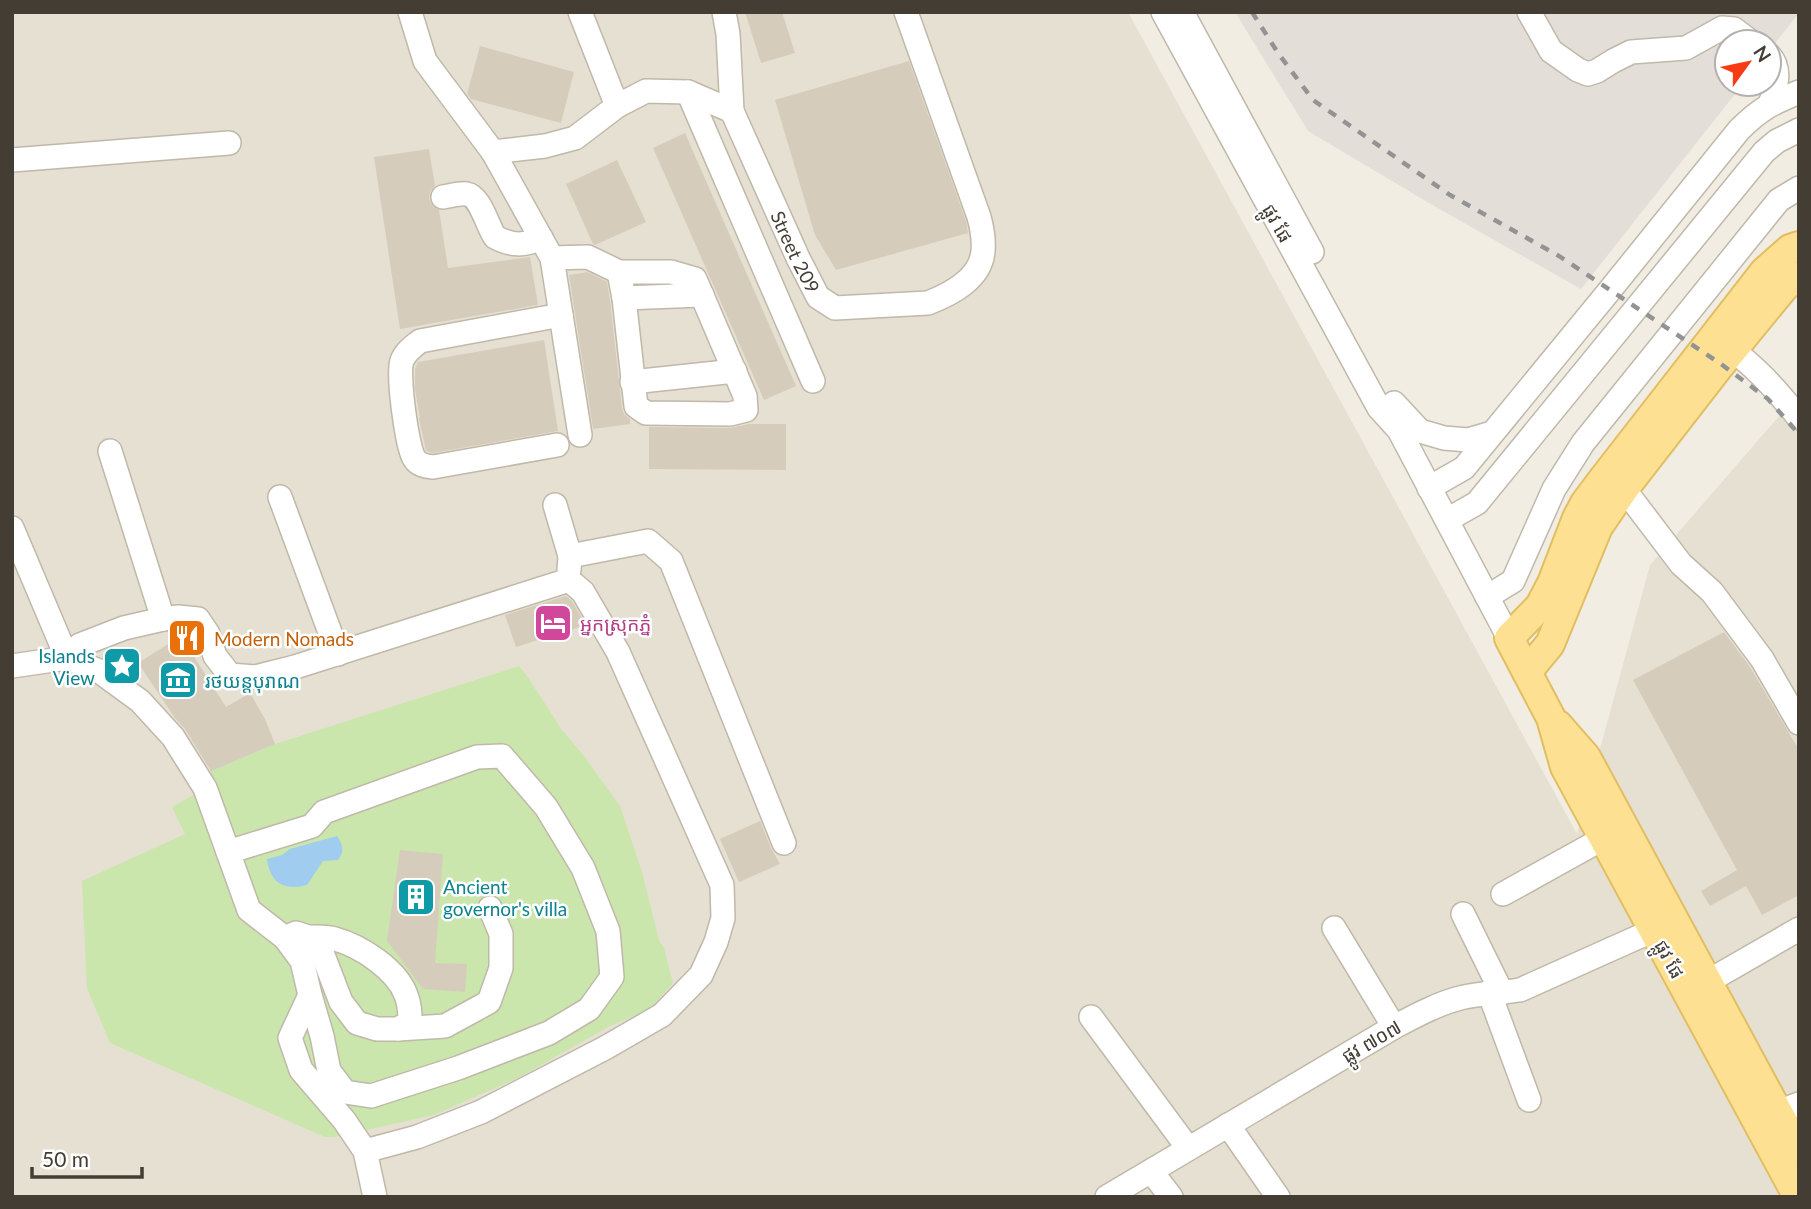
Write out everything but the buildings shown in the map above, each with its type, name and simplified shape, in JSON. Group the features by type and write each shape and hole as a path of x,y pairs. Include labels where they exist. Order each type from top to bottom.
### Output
{"main road":[{"path":"1527,673 1550,644 1598,527 1723,344 1764,272 1790,249 1799,246"},
{"path":"1509,638 1540,606 1585,503 1723,344 1799,276"},
{"name":"ផ្លូវ ផែ","path":"1509,638 1551,718 1565,767 1798,1197"},
{"name":"ផ្លូវ ផែ","path":"1551,718 1586,757 1707,982 1788,1108 1799,1151"}],"street":[{"path":"410,12 425,61 493,152 552,258 580,435"},
{"path":"580,12 617,106"},
{"path":"493,152 545,146 576,138 617,106 646,91 688,92 732,111 728,34 724,12"},
{"name":"Street 209","path":"732,111 818,297 835,308 928,303 942,298 975,274 984,253 983,234 906,12"},
{"name":"ផ្លូវ ផែ","path":"1163,12 1379,408 1399,430 1509,638"},
{"name":"ផ្លូវ ផែ","path":"1182,12 1393,401 1399,430"},
{"path":"1529,12 1551,51 1588,74 1631,52 1686,48 1724,20"},
{"path":"688,92 813,381"},
{"path":"1429,488 1464,468 1739,130 1755,113 1799,92"},
{"path":"1770,104 1772,98"},
{"path":"1447,520 1477,503 1764,152 1777,141 1799,130"},
{"path":"12,160 229,143"},
{"path":"1487,597 1513,581 1554,489 1583,443 1779,200 1799,188"},
{"path":"443,197 468,194 473,197 495,237 500,240 515,245 541,238"},
{"path":"552,258 588,257 619,272 671,272 695,279 745,396 746,410 730,414 646,413 636,406 619,272"},
{"path":"624,298 702,295"},
{"path":"557,445 433,467 421,465 413,457 403,417 401,362 420,341 561,315"},
{"path":"1723,344 1760,372 1799,418"},
{"path":"632,382 735,371"},
{"path":"1393,401 1420,431 1444,438 1468,440 1492,433"},
{"path":"110,451 163,619"},
{"path":"1624,489 1681,564 1712,592 1762,659 1799,723"},
{"path":"280,497 338,654"},
{"path":"555,505 570,556 569,580"},
{"path":"12,528 68,658"},
{"path":"570,556 648,541 671,561 784,843"},
{"path":"68,658 80,645 102,635 163,619 198,619 208,634 215,656 230,675 255,677 338,654 569,580"},
{"path":"365,1151 417,1137 481,1112 605,1048 662,1015 701,975 716,942 723,918 722,885 618,652 583,592 569,580"},
{"path":"12,666 68,658 99,671 140,701 173,737 205,788 228,852 249,909 285,938 302,961 329,1072 345,1092 370,1096 458,1068 549,1034 589,1009 612,977 608,931 583,868 545,807 502,756 477,757 324,812 312,826 228,852"},
{"path":"1503,894 1604,838"},
{"path":"308,937 321,950 341,1002 357,1023 377,1029 445,1026 489,1002 501,968 501,934 490,908"},
{"path":"1463,914 1495,993 1529,1100"},
{"path":"1334,928 1394,1027"},
{"path":"1707,982 1799,929"},
{"name":"ផ្លូវ ៧០៧","path":"1107,1197 1394,1027 1444,1003 1520,990 1654,930"},
{"path":"285,938 296,933 308,937 334,938 386,966 405,992 410,1008 410,1022 398,1029"},
{"path":"310,995 290,1038 301,1070 344,1121 365,1151 375,1197"},
{"path":"1091,1017 1188,1148"},
{"path":"1228,1125 1278,1197"},
{"path":"1151,1171 1171,1197"}],"shaded area":[{"path":"12,12 1128,12 1577,834 1650,565 1799,393 1799,1197 12,1197"},
{"path":"1235,12 1799,12 1783,33 1783,28 1713,28 1713,98 1732,98 1581,289 1308,131"}],"green space":[{"path":"519,666 562,730 620,806 642,872 673,983 650,1009 608,1027 518,1078 434,1115 334,1137 325,1137 110,1043 87,988 82,881 185,834 172,807 214,783 210,771 275,744"}],"water":[{"path":"337,836 341,842 342,854 338,860 323,861 307,885 285,886 271,874 267,859 282,855 290,849"}],"railway":[{"path":"1252,12 1313,100 1450,195 1559,256 1721,364 1768,399 1799,434"}],"place":[{"name":"អ្នកស្រុកភ្នំ","path":"553,623"},
{"name":"Modern Nomads","path":"187,638"},
{"name":"Islands View","path":"122,666"},
{"name":"រថយន្តបុរាណ","path":"178,680"},
{"name":"Ancient governor's villa","path":"416,897"}]}
